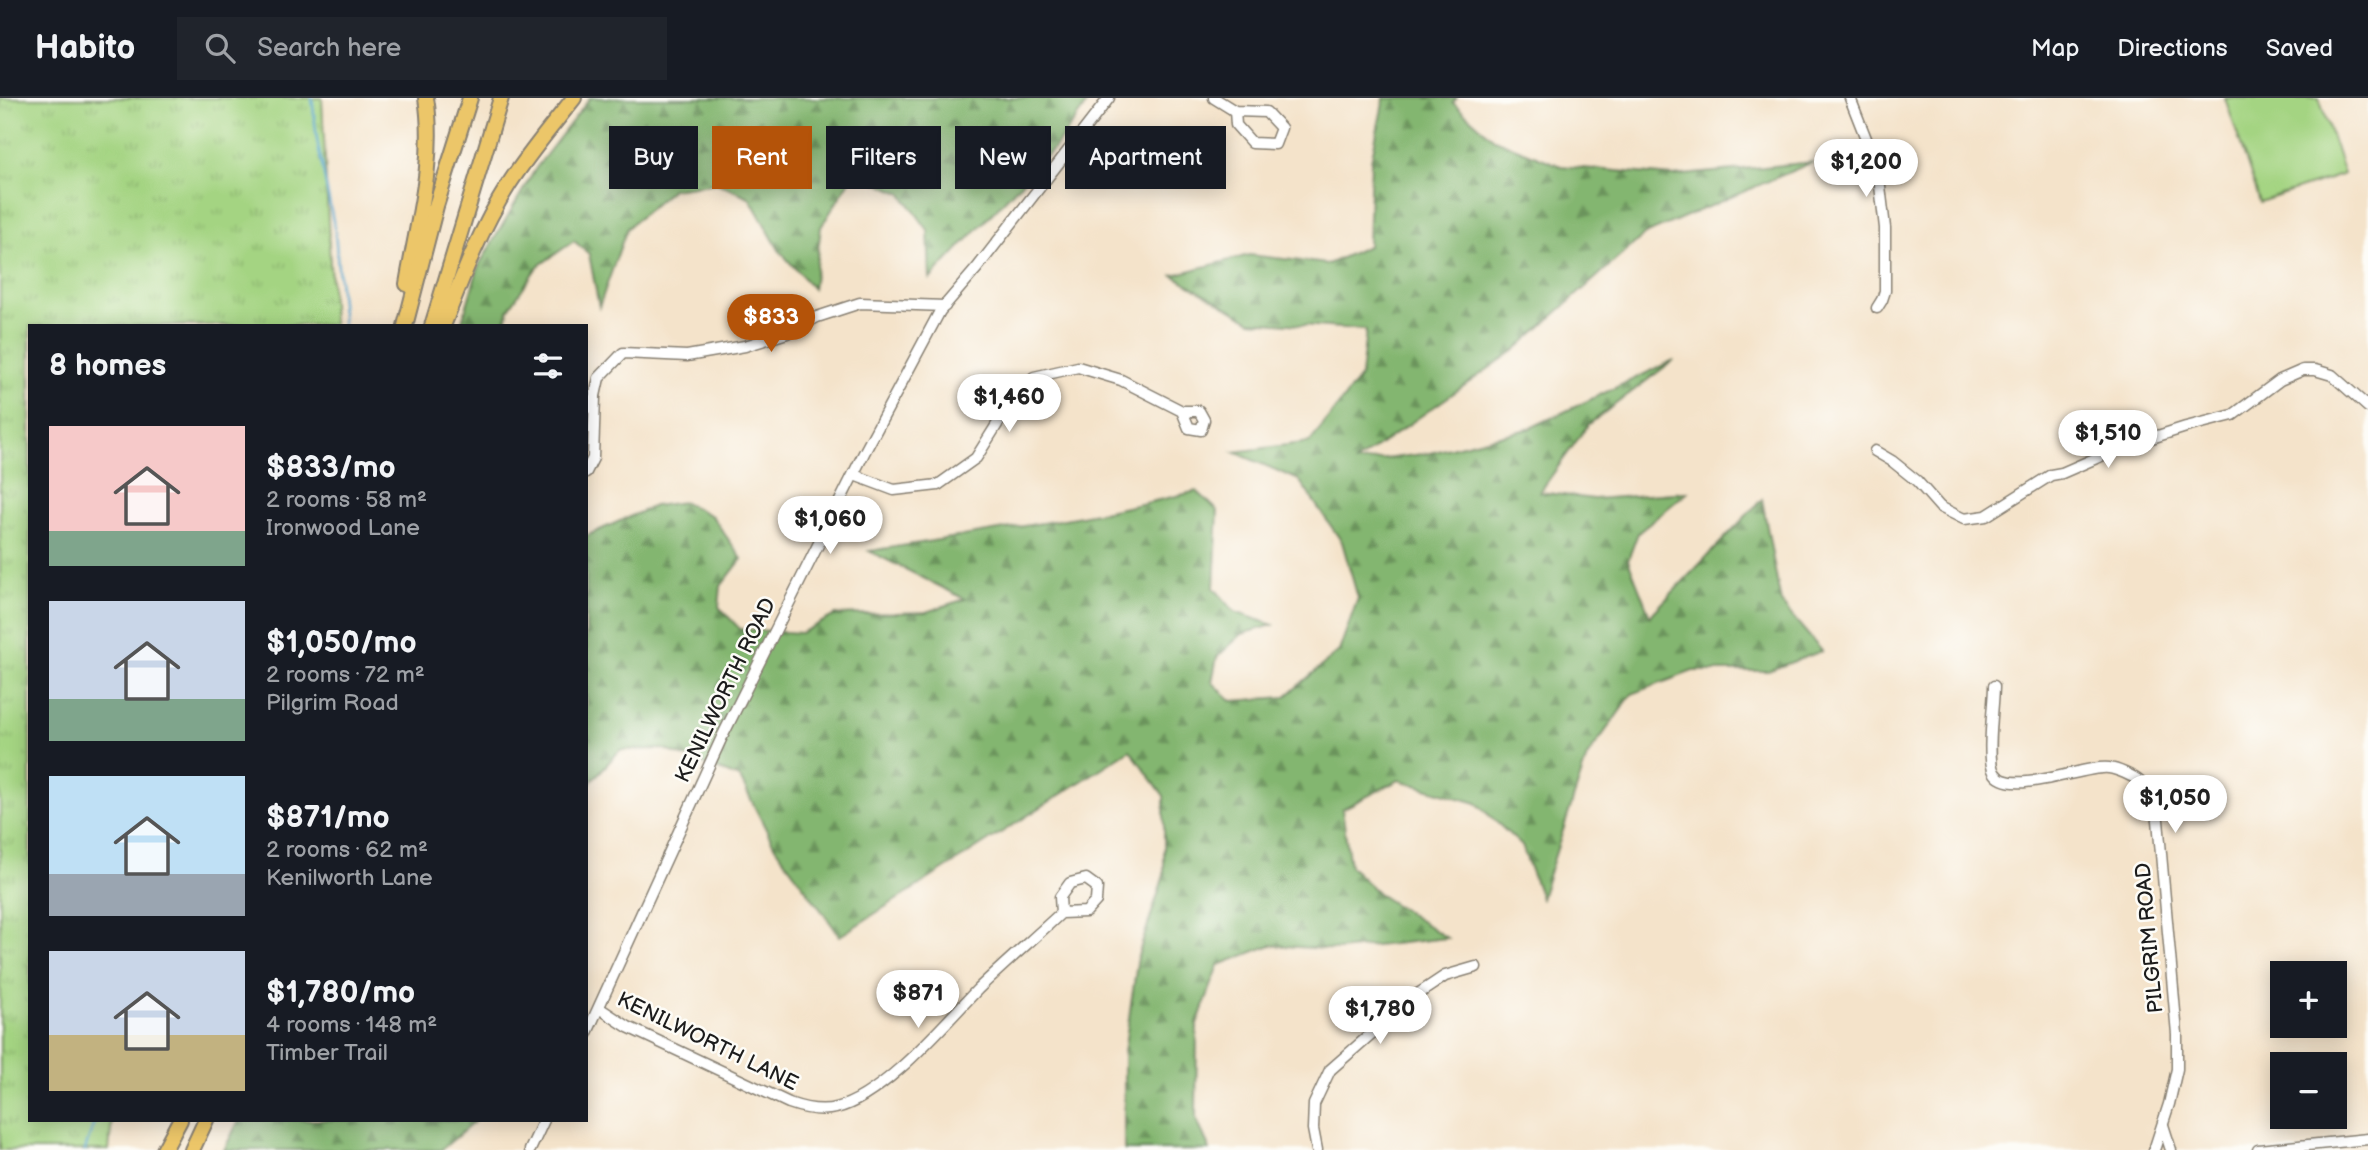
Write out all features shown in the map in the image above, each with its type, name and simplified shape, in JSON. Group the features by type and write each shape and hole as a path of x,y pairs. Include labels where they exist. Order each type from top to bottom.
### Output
{"highway":[{"path":"402,324 428,155 429,122 426,98"},
{"path":"403,324 470,98"},
{"path":"433,324 501,98"},
{"path":"444,324 469,262 499,202 521,166 574,98"},
{"path":"164,1150 179,1122"},
{"path":"192,1150 205,1122"}],"street":[{"name":"KENILWORTH ROAD","path":"588,1031 722,737 854,475 945,306 1109,98"},
{"path":"1214,98 1235,111 1266,112 1281,128 1275,144 1252,144 1236,125 1235,111"},
{"path":"1850,98 1878,169 1885,228 1885,291 1877,307"},
{"path":"588,468 593,458 599,378 623,353 687,356 745,346 860,303 945,306"},
{"path":"854,475 894,490 938,485 976,458 1011,402 1034,377 1078,366 1121,380 1182,411"},
{"path":"1875,452 1892,461 1917,481 1940,507 1964,519 1986,516 2051,475 2062,473 2117,449 2232,415 2293,373 2315,370 2332,374 2368,407"},
{"path":"588,406 596,396"},
{"name":"PILGRIM ROAD","path":"1994,685 1991,752 1994,772 1999,777 2010,781 2037,781 2109,768 2140,781 2151,797 2158,820 2177,1034 2177,1069 2154,1150"},
{"name":"KENILWORTH LANE","path":"599,1008 628,1027 789,1103 802,1108 837,1108 868,1092 895,1072 1061,913"},
{"path":"1317,1150 1313,1129 1314,1104 1330,1070 1412,998 1445,976 1476,967"},
{"path":"530,1150 543,1122"},
{"path":"2163,1125 2171,1150"},
{"path":"2258,1150 2368,1139"}],"green space":[{"path":"0,98 322,98 333,324 28,324 28,1122 112,1122 109,1150 0,1150"},
{"path":"590,98 1091,98 1071,126 1065,126 1065,134 1051,151 1051,126 955,126 955,189 1015,189 930,279 928,230 901,193 892,189 941,189 941,126 826,126 826,189 845,189 821,227 813,289 779,250 749,197 731,189 812,189 812,126 712,126 712,184 698,186 698,126 609,126 609,189 672,189 627,228 599,307 589,254 574,241 537,267 508,310 506,324 461,324 479,265 536,168"},
{"path":"1384,98 1457,98 1453,103 1494,139 1561,166 1673,176 1813,162 1645,234 1515,350 1354,463 1430,453 1528,429 1674,360 1588,425 1540,492 1594,499 1687,492 1638,533 1628,560 1650,616 1762,499 1781,603 1822,651 1768,671 1693,671 1632,694 1587,757 1541,898 1522,846 1476,803 1399,780 1342,809 1350,866 1380,895 1447,938 1339,950 1271,945 1219,965 1197,1024 1196,1118 1210,1150 1124,1150 1124,1052 1138,956 1164,875 1164,796 1130,750 840,936 775,847 740,778 664,749 620,750 588,785 588,535 654,506 684,502 712,516 742,559 721,586 719,607 740,629 801,633 835,615 926,612 965,599 869,551 1075,517 1197,491 1218,511 1214,588 1235,612 1273,625 1242,634 1217,657 1212,682 1232,701 1285,697 1339,651 1358,598 1342,542 1299,480 1234,452 1310,442 1361,376 1366,330 1251,321 1173,275 1249,255 1328,264 1368,246 1371,161"},
{"path":"2225,98 2319,98 2344,174 2260,202"},
{"path":"238,1122 474,1122 441,1150 224,1150"}],"waterway":[{"path":"312,98 317,140 335,231 343,324"},
{"path":"85,1150 94,1122"}]}
